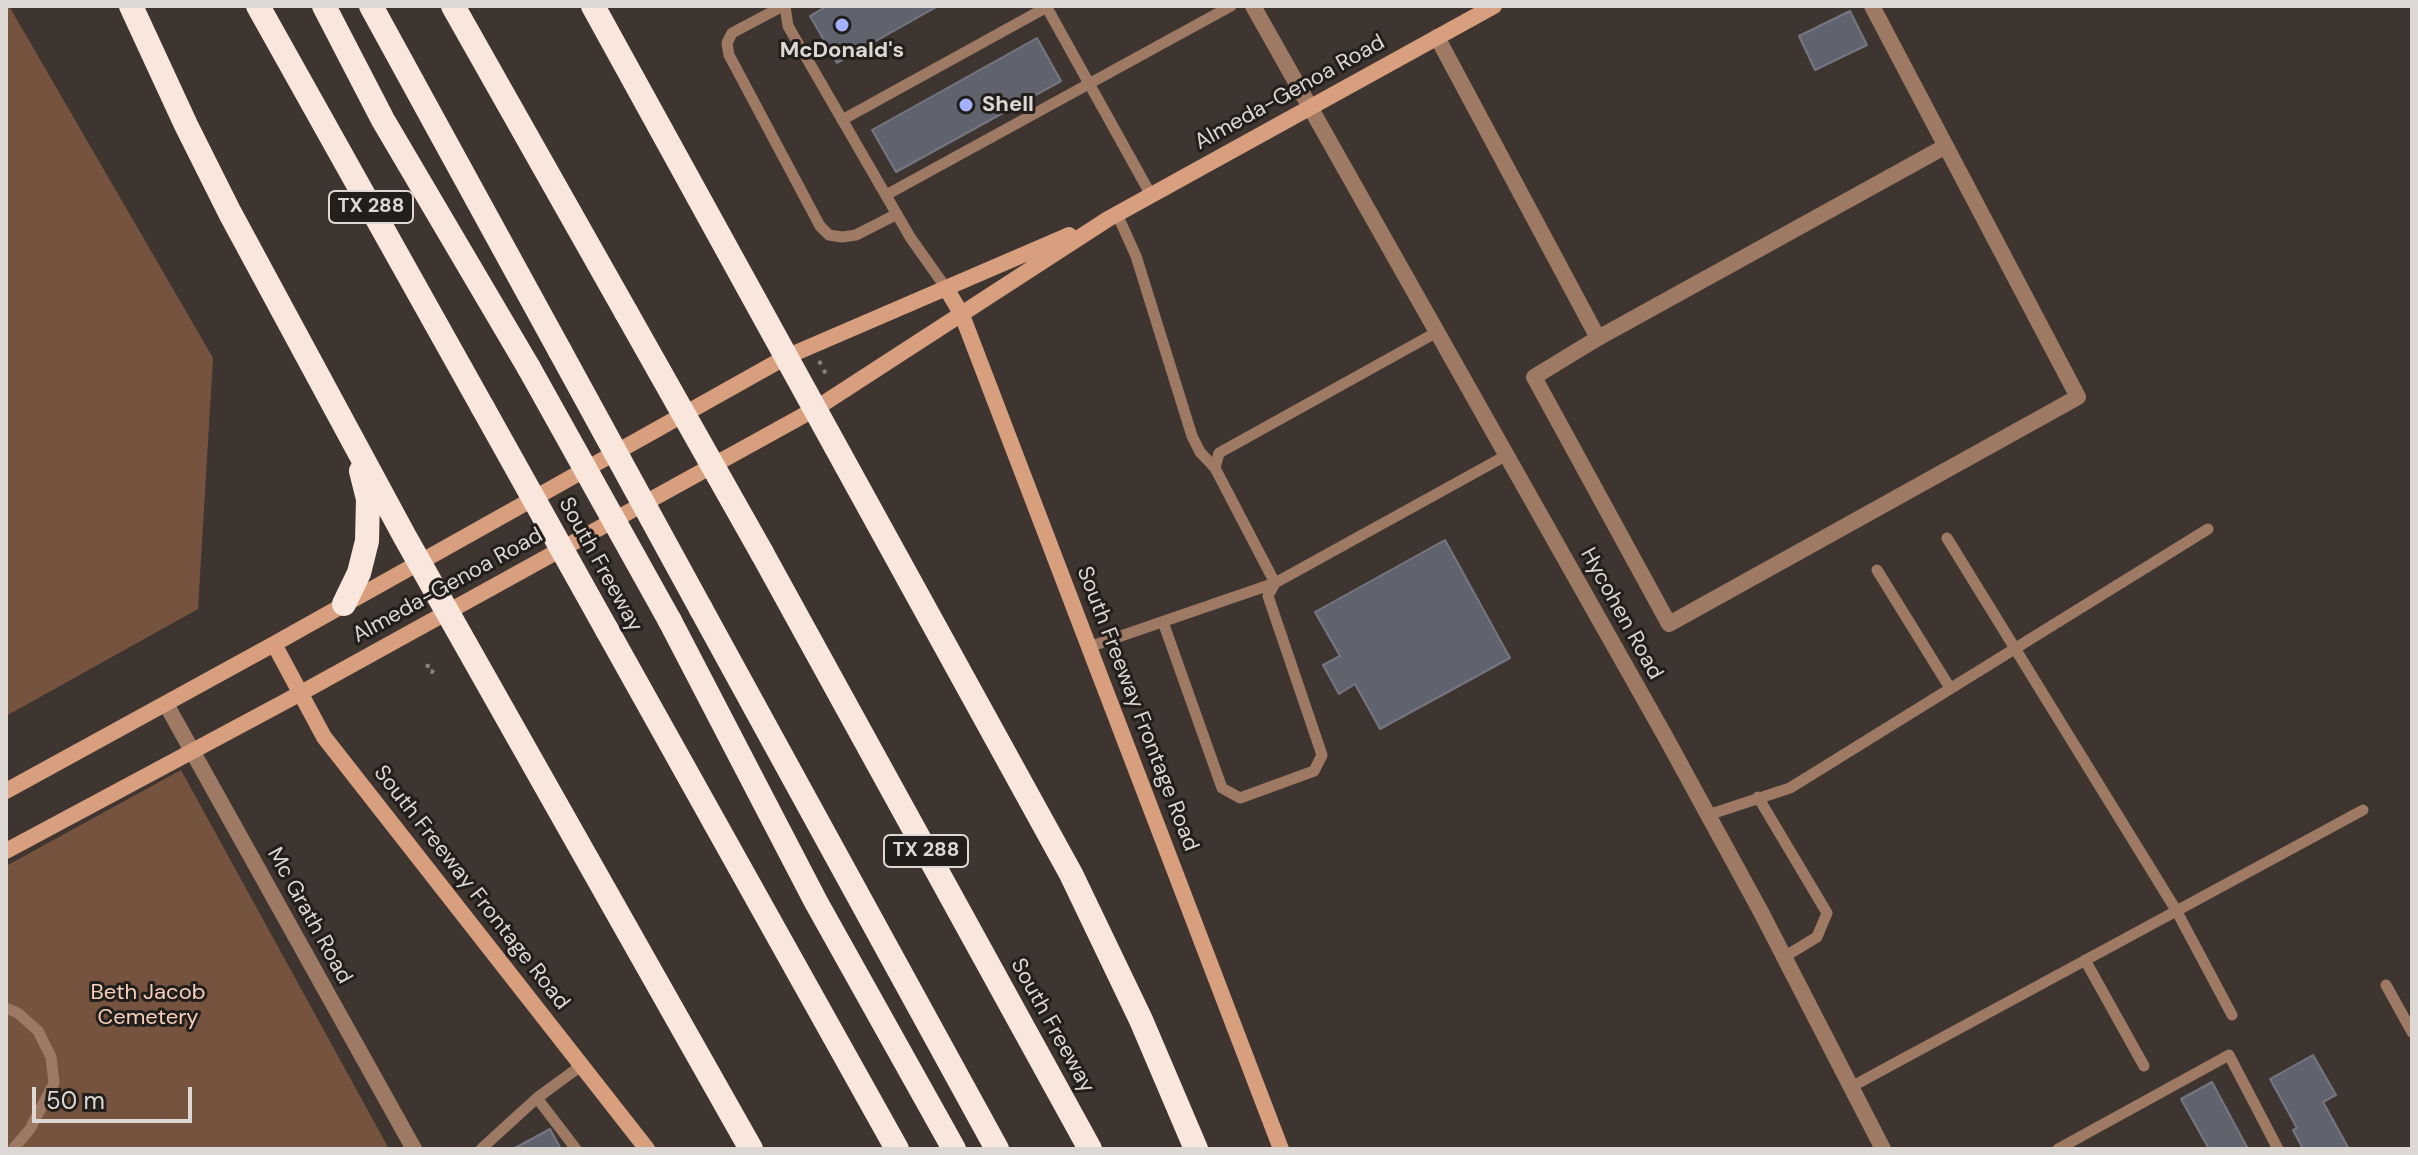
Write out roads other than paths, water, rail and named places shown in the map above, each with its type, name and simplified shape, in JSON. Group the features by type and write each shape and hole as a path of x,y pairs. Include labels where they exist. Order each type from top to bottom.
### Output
{"highway":[{"path":"131,6 230,213 355,445 751,1149"},
{"name":"South Freeway","path":"258,6 897,1149"},
{"path":"324,6 383,120 529,368 670,621 816,902 954,1149"},
{"path":"371,6 997,1149"},
{"name":"South Freeway","path":"453,6 762,553 1090,1149"},
{"path":"593,6 1071,874 1141,1020 1196,1149"},
{"path":"344,604 359,573 367,541 368,499 355,445"},
{"path":"839,1044 913,1149"},
{"path":"1049,1075 1077,1149"}],"main road":[{"name":"Almeda-Genoa Road","path":"6,791 786,357 1112,216 1494,6"},
{"name":"Almeda-Genoa Road","path":"6,851 301,693 815,409 1112,216"},
{"name":"South Freeway Frontage Road","path":"946,288 962,315 1281,1149"},
{"name":"South Freeway Frontage Road","path":"274,644 324,737 582,1065 643,1148"}],"street":[{"name":"Hycohen Road","path":"1253,6 1708,815 1883,1149"},
{"path":"1872,6 1946,146 2078,397 1669,624 1534,377 1598,338 1946,146"},
{"path":"1437,37 1598,338"},
{"name":"Mc Grath Road","path":"166,704 414,1149"}],"lane":[{"path":"897,214 867,231 842,237 829,235 820,226 729,55 727,43 732,33 784,6 788,26 842,120 886,195 897,214 910,237 946,288"},
{"path":"842,120 1046,6 1151,195"},
{"path":"886,195 1231,6"},
{"path":"1112,216 1136,256 1192,436 1200,452 1215,468 1275,583"},
{"path":"1215,468 1219,453 1437,332"},
{"path":"1089,647 1275,583 1507,455"},
{"path":"1708,815 1790,788 2208,529"},
{"path":"1947,538 2176,910 2232,1015"},
{"path":"1877,570 1950,688"},
{"path":"1163,622 1222,788 1240,798 1314,771 1322,755 1268,596 1275,583"},
{"path":"1758,797 1827,913 1817,937 1784,957"},
{"path":"1851,1087 2363,810"},
{"path":"2085,960 2144,1066"},
{"path":"2386,985 2412,1032"},
{"path":"6,1008 18,1013 38,1031 51,1057 54,1083 30,1129 13,1149"},
{"path":"2058,1149 2229,1055 2278,1149"},
{"path":"481,1149 537,1098 582,1065"},
{"path":"537,1098 576,1149"}],"place":[{"name":"McDonald's","path":"842,25"},
{"name":"Shell","path":"966,105"}],"park label":[{"name":"Beth Jacob Cemetery","path":"148,1006"}]}
